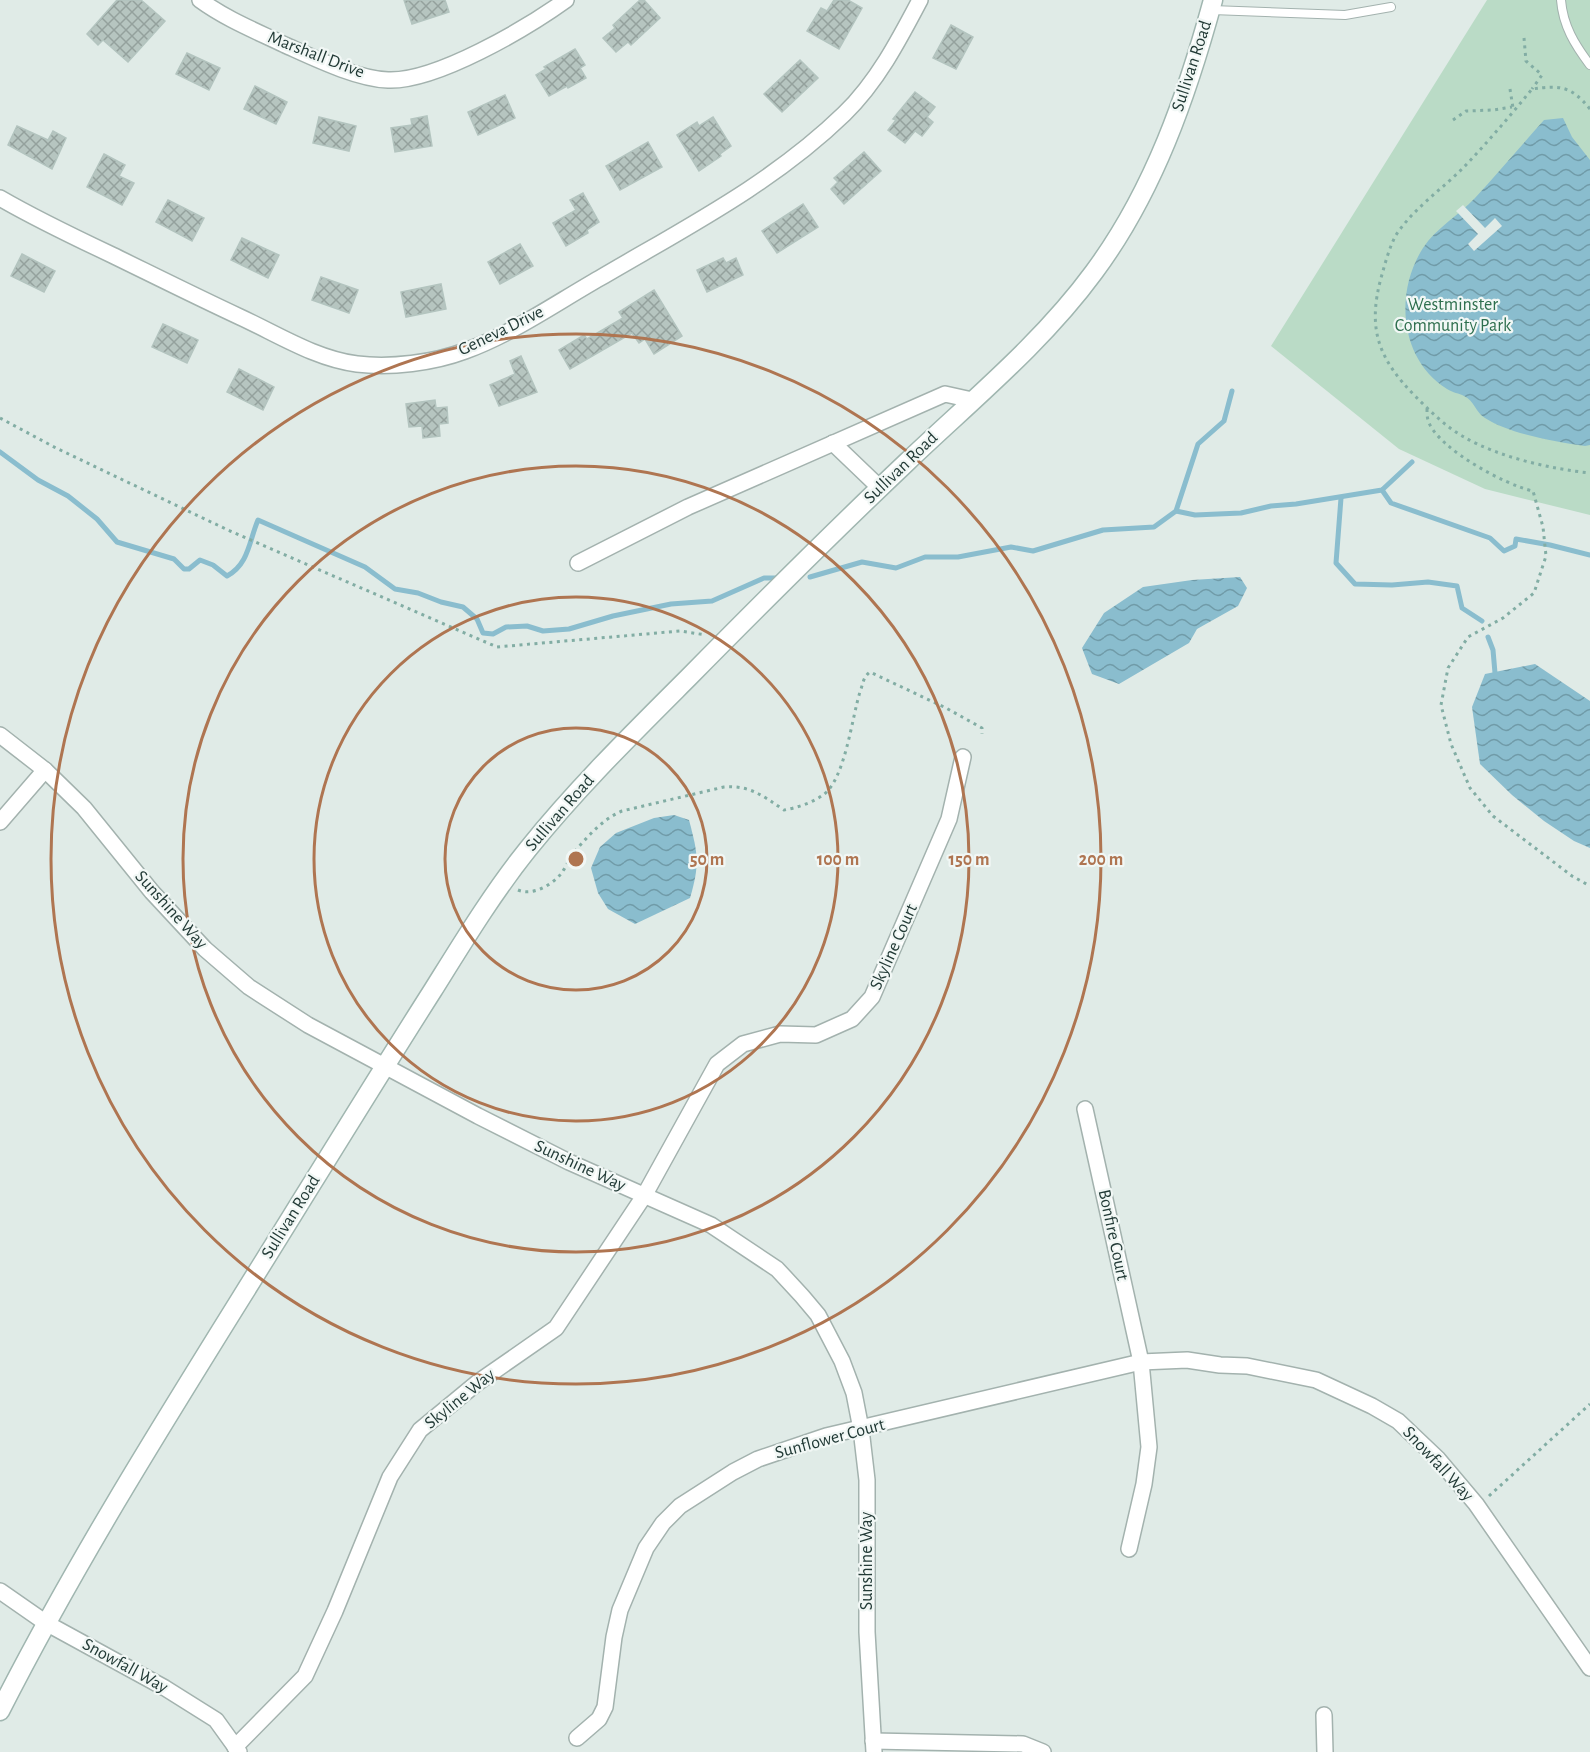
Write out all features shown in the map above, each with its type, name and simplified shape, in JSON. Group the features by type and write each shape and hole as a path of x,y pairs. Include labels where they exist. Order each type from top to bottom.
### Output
{"street":[{"name":"Marshall Drive","path":"200,0 228,18 314,58 356,73 388,80 420,75 456,63 543,16 566,0"},
{"name":"Geneva Drive","path":"0,198 82,241 321,354 355,363 370,364 441,358 465,351 528,320 736,199 783,166 847,111 891,53 920,0"},
{"name":"Sullivan Road","path":"0,1711 46,1623 162,1427 385,1066 504,880 594,773 726,639 1043,332 1094,272 1139,199 1165,145 1189,80 1212,5"},
{"path":"578,562 688,507 945,394 972,400"},
{"path":"833,443 880,488"},
{"name":"Sunshine Way","path":"0,735 45,770 84,808 152,892 205,949 249,987 290,1014 498,1126 644,1196 711,1225 777,1269 802,1296 818,1315 842,1361 854,1393 861,1429 867,1480 867,1632 874,1746"},
{"name":"Skyline Court","path":"644,1196 717,1064 743,1044 780,1034 816,1035 852,1019 872,997 949,819 963,757"},
{"path":"0,822 45,770"},
{"name":"Bonfire Court","path":"1085,1109 1141,1362 1149,1447 1144,1484 1129,1550"},
{"name":"Skyline Way","path":"237,1750 305,1676 361,1550 390,1477 420,1430 477,1383 555,1328 644,1196"},
{"name":"Snowfall Way","path":"1141,1362 1187,1360 1246,1366 1317,1380 1398,1421 1438,1459 1476,1504 1590,1668"},
{"name":"Sunflower Court","path":"577,1738 599,1719 605,1707 614,1637 620,1610 646,1548 663,1523 680,1506 758,1459 826,1436 1141,1362"},
{"name":"Snowfall Way","path":"0,1591 46,1623 165,1688 216,1720 237,1750"},
{"path":"1324,1716 1325,1752"},
{"path":"874,1746 1023,1744 1043,1752"}],"lane":[{"path":"1561,0 1563,16 1569,33 1590,65"},
{"path":"1212,5 1345,15 1391,7"}],"path":[{"path":"1524,38 1526,61 1542,75 1444,189 1407,220 1394,240 1380,282 1376,330 1385,360 1398,378 1428,409 1456,432 1478,444 1537,463 1590,473"},
{"path":"1532,89 1554,86 1565,88 1574,92 1590,109"},
{"path":"1510,89 1514,108"},
{"path":"1453,120 1466,111 1514,108"},
{"path":"1428,409 1429,422 1445,443 1495,477 1533,491 1546,550 1534,593 1503,618 1468,637 1448,668 1441,705 1451,744 1470,788 1493,816 1572,876 1590,886"},
{"path":"0,418 56,448 230,531 497,646 680,631 726,639"},
{"path":"504,880 523,892 538,891 560,875 573,853 597,827 612,815 632,808 735,786 748,788 783,810 824,795 845,754 865,676 870,672 982,728 981,734"},
{"path":"1489,1496 1590,1404"}],"green space":[{"name":"Westminster Community Park","path":"1487,0 1590,0 1590,515 1485,489 1399,449 1271,346"}],"water":[{"path":"1563,118 1572,137 1590,160 1590,445 1585,446 1520,433 1485,418 1467,398 1447,389 1431,376 1419,361 1411,344 1406,324 1405,305 1408,285 1414,266 1428,241 1475,198 1544,120"},
{"path":"1240,577 1247,588 1238,606 1197,629 1189,643 1119,684 1092,674 1082,648 1104,613 1143,587 1192,580"},
{"path":"1535,664 1590,701 1590,848 1574,841 1544,821 1512,795 1480,764 1472,707 1485,674"},
{"path":"674,815 689,820 694,842 697,859 690,898 635,924 608,909 598,893 591,868 600,847 616,833 654,818"}],"pier":[{"path":"1463,205 1485,228 1495,218 1502,226 1474,251 1468,244 1478,234 1456,211"}],"building":[{"path":"117,0 141,0 165,21 128,62 103,40 98,45 87,34"},
{"path":"404,0 445,0 449,12 412,24"},
{"path":"640,0 644,0 660,18 631,45 628,42 616,52 603,38 615,28 613,25"},
{"path":"834,0 848,0 862,8 839,49 807,31 821,8 827,11"},
{"path":"951,25 973,37 956,69 933,58"},
{"path":"575,49 585,65 580,68 586,78 549,96 536,75 546,69 544,67"},
{"path":"187,53 220,68 209,90 176,74"},
{"path":"800,60 818,78 782,112 764,94"},
{"path":"255,86 287,102 276,124 244,109"},
{"path":"915,92 935,107 927,117 933,122 922,136 915,131 905,143 888,130 896,120 893,119"},
{"path":"505,95 515,118 478,135 468,112"},
{"path":"427,116 432,146 395,152 391,128 412,125 411,119"},
{"path":"319,117 356,126 349,151 313,143"},
{"path":"713,117 731,146 699,171 677,135 697,122 699,126"},
{"path":"17,126 48,140 53,131 66,138 52,169 8,145"},
{"path":"648,142 662,167 620,190 606,166"},
{"path":"864,152 881,171 844,204 831,189 838,182 834,178"},
{"path":"104,154 125,165 119,176 134,183 122,205 87,187"},
{"path":"583,193 599,222 587,230 588,233 566,246 553,223 576,210 570,200"},
{"path":"168,200 204,218 192,241 156,222"},
{"path":"803,204 818,227 777,253 762,231"},
{"path":"242,238 279,255 268,278 231,260"},
{"path":"520,244 533,266 500,284 488,262"},
{"path":"22,254 55,271 44,292 11,276"},
{"path":"723,258 726,263 736,258 743,275 707,292 697,270"},
{"path":"321,277 358,290 349,313 312,300"},
{"path":"441,284 446,309 406,317 401,292"},
{"path":"654,290 682,336 654,354 645,339 639,343 632,333 570,369 559,350 584,335 587,339 623,318 619,312"},
{"path":"163,324 198,340 187,363 152,347"},
{"path":"521,356 537,392 499,406 490,385 515,374 510,361"},
{"path":"239,369 274,387 263,410 227,392"},
{"path":"435,400 436,408 447,407 448,423 439,424 440,436 423,438 422,426 409,427 406,404"}],"waterway":[{"path":"810,577 862,562 896,568 925,557 958,557 1011,547 1033,551 1103,530 1154,527 1176,511 1198,444 1224,421 1232,391"},
{"path":"0,452 38,480 68,496 97,519 117,542 174,559 184,569 189,569 200,560 213,565 227,576 244,559 258,520 365,567 395,589 418,593 463,607 477,619 483,633 493,634 506,627 527,626 543,631 569,629 613,616 671,604 712,601 764,578 779,578"},
{"path":"1176,511 1195,515 1241,513 1271,506 1382,490 1412,462"},
{"path":"1382,490 1391,503 1490,538 1504,551 1515,546 1516,539 1590,555"},
{"path":"1341,498 1336,563 1355,584 1392,585 1428,582 1457,586 1462,608 1482,621"},
{"path":"1488,637 1493,650 1495,673"}]}
